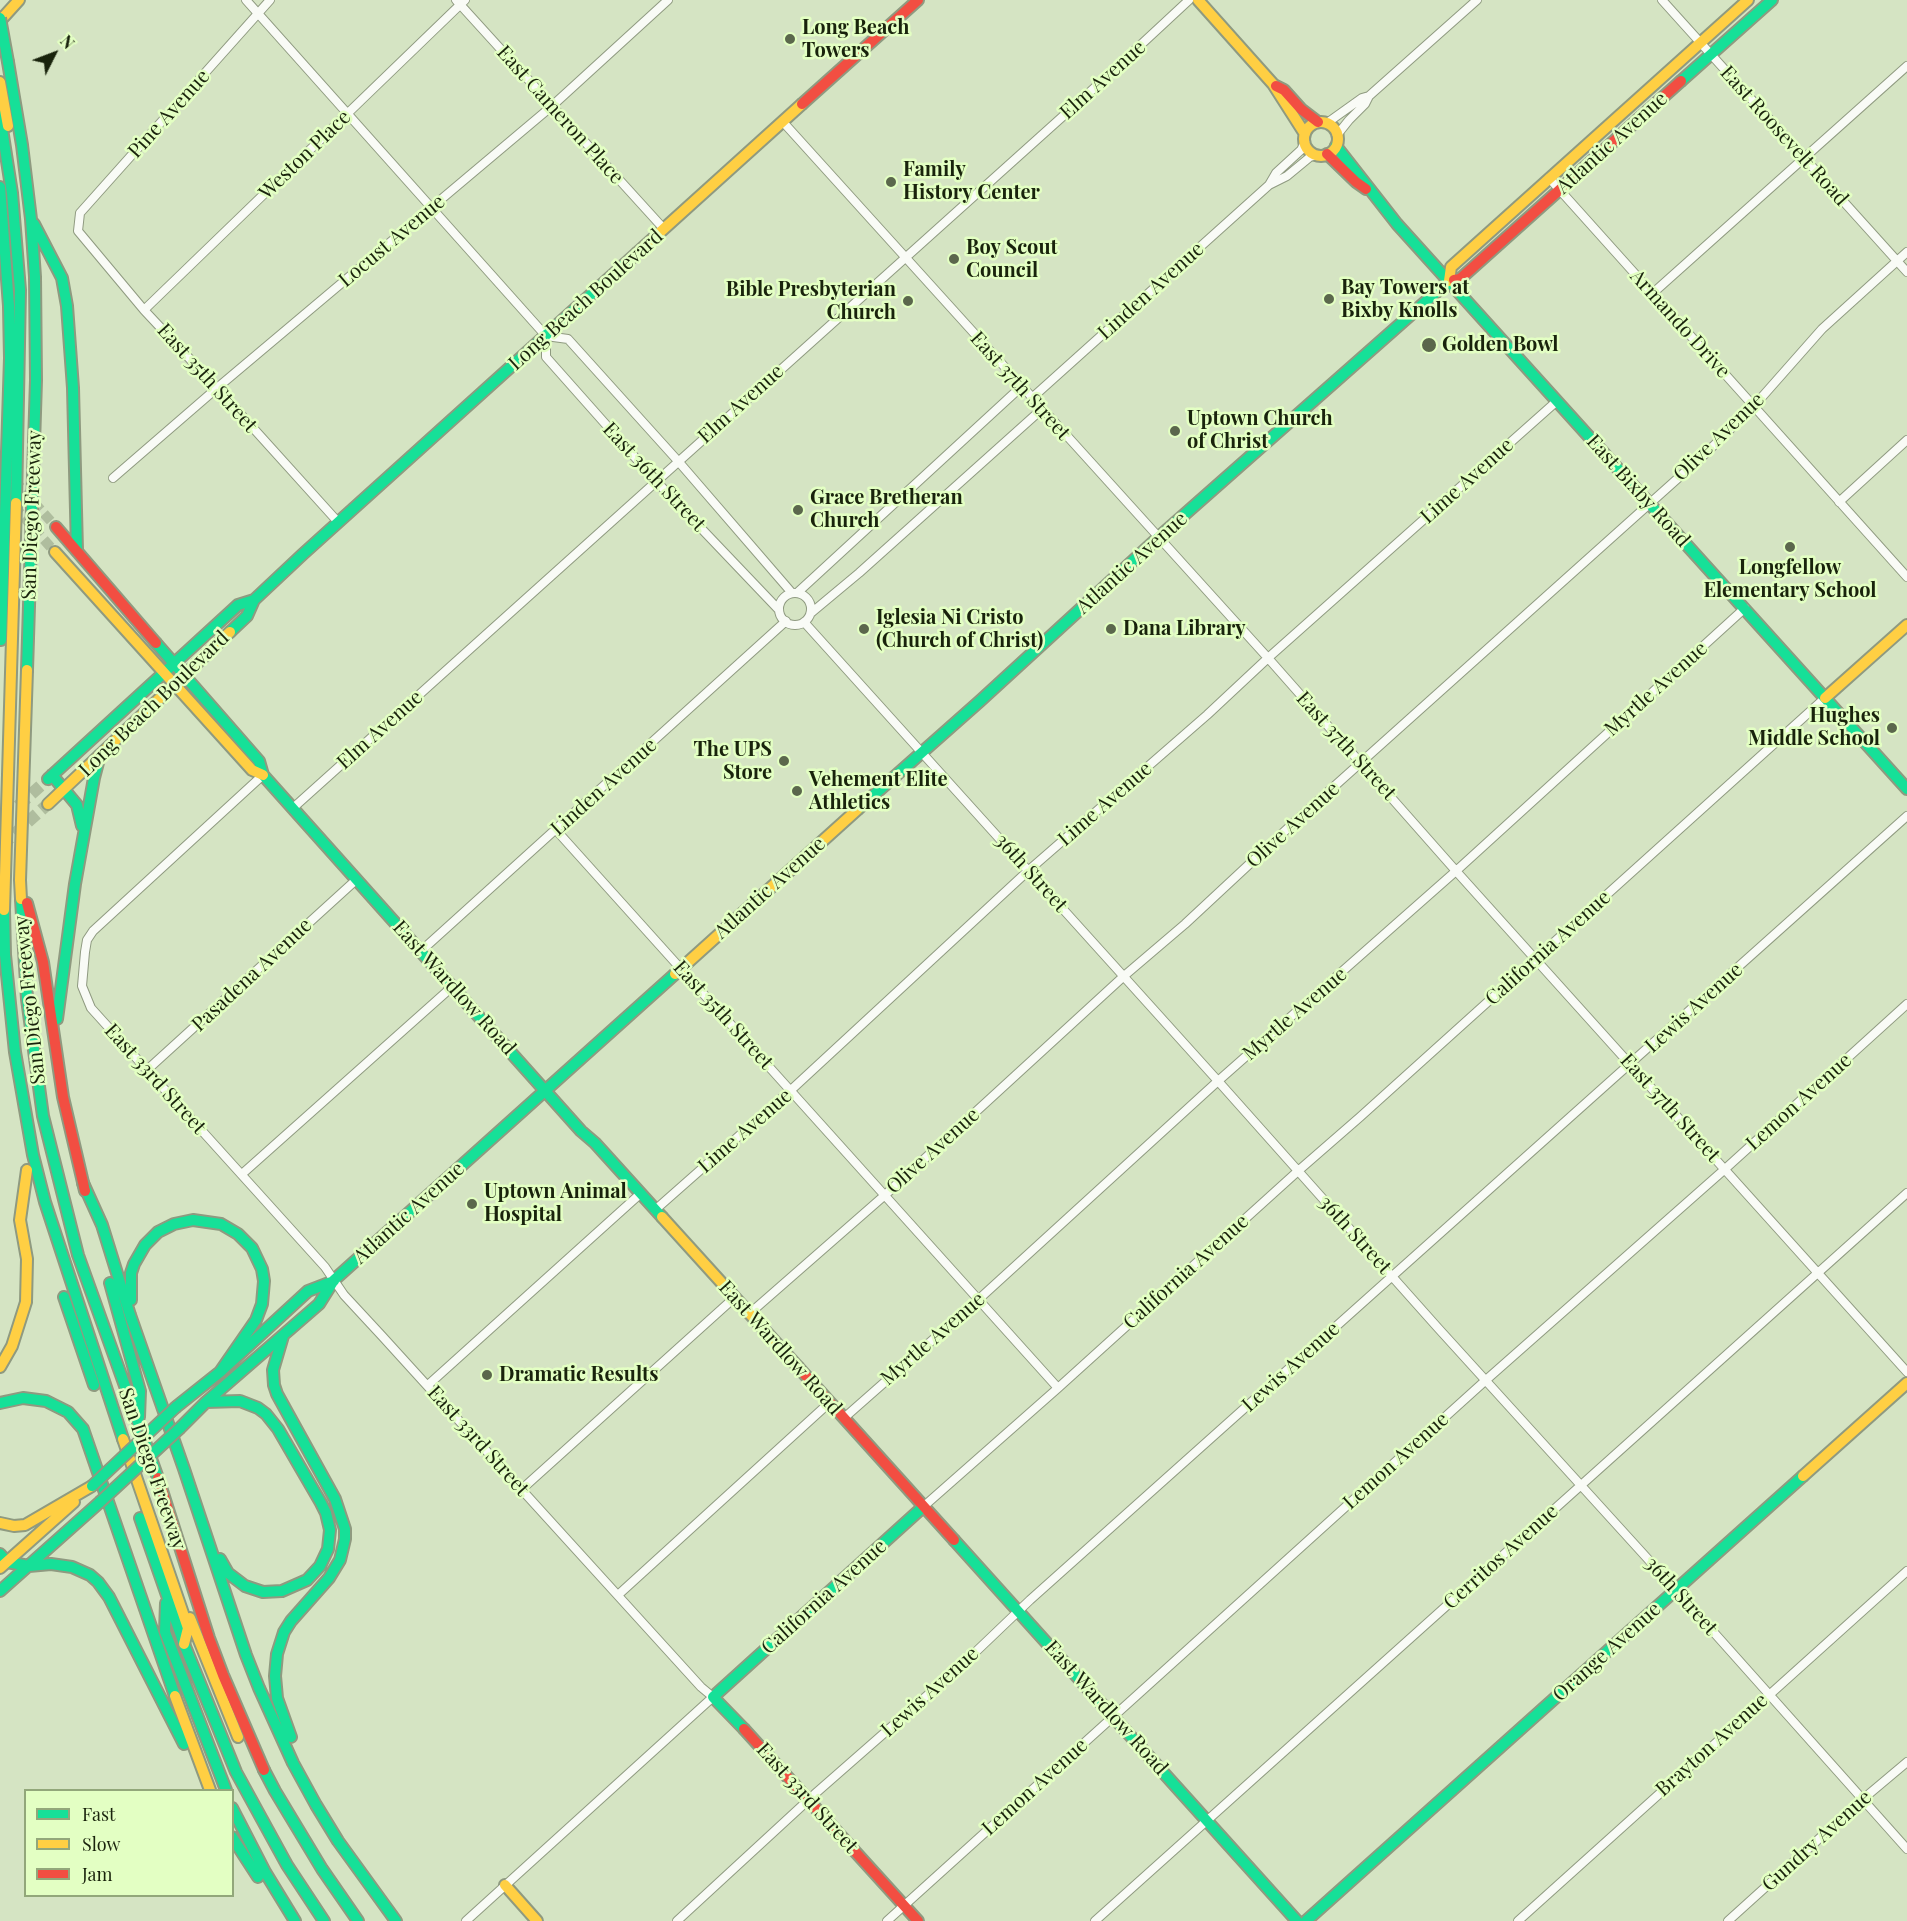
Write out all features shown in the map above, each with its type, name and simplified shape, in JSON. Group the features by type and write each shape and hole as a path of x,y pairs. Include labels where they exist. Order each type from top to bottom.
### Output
{"main road":[{"path":"0,20 19,0"},
{"name":"Long Beach Boulevard","path":"48,804 247,616 254,600 338,522 918,0"},
{"path":"1198,0 1273,84 1305,138 1308,149 1322,154 1337,141 1333,126 1323,123 1301,109 1284,90 1273,84"},
{"name":"Atlantic Avenue","path":"1449,281 1451,267 1748,0"},
{"name":"Atlantic Avenue","path":"0,1592 206,1402 319,1304 334,1280 1159,537 1449,281 1461,279 1772,0"},
{"name":"San Diego Freeway","path":"0,20 22,145 35,277 36,380 20,879 27,999 43,1116 75,1245 139,1425 209,1638 257,1755 287,1812 358,1921"},
{"path":"0,82 16,181 23,248 27,353 9,853 20,879 44,962 72,1140 140,1391 139,1425"},
{"path":"0,116 12,193 20,290 20,399 3,889 5,955 14,1042 24,1107 45,1202 79,1310 188,1628 184,1644"},
{"path":"1305,138 1311,125 1323,123"},
{"name":"East Bixby Road","path":"1337,141 1371,192 1449,281 1907,789"},
{"name":"East Bixby Road","path":"1322,154 1356,183 1371,192"},
{"name":"San Diego Freeway","path":"0,187 9,306 0,664"},
{"path":"31,219 62,278 67,306 73,388 77,551"},
{"name":"East Wardlow Road","path":"56,527 259,761 263,775"},
{"name":"East Wardlow Road","path":"55,552 252,770 263,775 293,808 1297,1921"},
{"name":"Long Beach Boulevard","path":"64,789 50,777 238,605 254,600"},
{"name":"California Avenue","path":"1825,698 1907,625"},
{"path":"54,1037 73,895 100,755"},
{"path":"64,789 79,810 84,835"},
{"name":"San Diego Freeway","path":"0,1008 12,1094 27,1170 59,1282 166,1594 236,1772 287,1865 324,1921"},
{"path":"0,1367 12,1346 26,1302 27,1259 20,1220 27,1170"},
{"path":"83,1183 102,1225 130,1315 259,1688 293,1763 316,1805 344,1851 396,1921"},
{"path":"130,1315 131,1273 134,1264 145,1245 158,1232 174,1224 193,1220 212,1221 230,1228 245,1240 257,1257 264,1281 262,1304 256,1320 220,1372"},
{"name":"Atlantic Avenue","path":"2,1561 92,1486 176,1407 220,1372 308,1291 334,1280"},
{"path":"283,1336 274,1360 274,1385 335,1499 345,1529 340,1560 329,1578 284,1632 275,1665 277,1698 316,1805"},
{"path":"114,1358 111,1385 197,1638 228,1715 262,1787 289,1835 346,1921"},
{"name":"Orange Avenue","path":"1306,1921 1907,1383"},
{"path":"0,1403 23,1398 46,1401 68,1412 83,1429 209,1789"},
{"path":"198,1513 228,1573 253,1589 264,1592 282,1591 299,1585 320,1566 328,1549 330,1530 326,1514 273,1421 248,1403 206,1402"},
{"path":"0,1523 14,1526 25,1525 92,1486"},
{"name":"California Avenue","path":"713,1697 923,1507"},
{"path":"2,1561 29,1566 51,1564 72,1567 90,1575 104,1589 185,1747 199,1762"},
{"path":"166,1594 165,1632 225,1789"},
{"name":"East 33rd Street","path":"713,1697 918,1921"},
{"path":"234,1812 265,1872 292,1917"},
{"path":"234,1840 268,1892 292,1917"},
{"path":"506,1885 537,1921"}],"street":[{"name":"East 36th Street","path":"246,0 546,336 568,339 795,593"},
{"name":"Pine Avenue","path":"78,231 80,213 270,0"},
{"name":"Locust Avenue","path":"113,478 552,106 668,0"},
{"name":"Elm Avenue","path":"293,808 1190,0"},
{"path":"1337,141 1348,120 1365,104 1369,96 1477,0"},
{"name":"East Roosevelt Road","path":"1662,0 1907,272"},
{"name":"East Cameron Place","path":"460,2 664,230"},
{"name":"Weston Place","path":"144,310 460,2"},
{"path":"1653,293 1907,66"},
{"path":"1323,123 1362,98 1369,96"},
{"name":"East 37th Street","path":"783,122 1268,658 1456,871 1907,1372"},
{"path":"1269,185 1276,173 1301,150 1305,138"},
{"path":"1269,185 1287,176 1310,157 1322,154"},
{"name":"Armando Drive","path":"1549,178 1907,577"},
{"name":"Linden Avenue","path":"1033,397 1269,185"},
{"name":"East 35th Street","path":"78,231 144,310 338,522"},
{"name":"Olive Avenue","path":"749,1314 885,1195 1124,976 1185,924 1705,454 1754,406 1822,329 1907,252"},
{"name":"East 36th Street","path":"546,336 546,357 656,481 779,610"},
{"path":"1022,386 795,593 784,597 779,610 786,621 795,625 804,622 811,613 860,573 1042,409"},
{"name":"Lime Avenue","path":"655,1210 791,1090 1029,870 1207,715 1557,401"},
{"path":"1839,502 1907,440"},
{"path":"795,593 807,597 811,613"},
{"name":"Myrtle Avenue","path":"844,1418 979,1299 1218,1081 1456,871 1745,608"},
{"name":"Linden Avenue","path":"422,951 786,621"},
{"name":"36th Street","path":"804,622 1907,1849"},
{"name":"California Avenue","path":"923,1507 1825,698"},
{"name":"East 33rd Street","path":"263,775 93,931 87,940 82,986 91,1008 325,1267 344,1295 701,1687 713,1697"},
{"name":"Lewis Avenue","path":"677,1921 1392,1276 1907,816"},
{"name":"East 35th Street","path":"556,830 1058,1388"},
{"name":"Pasadena Avenue","path":"147,1070 356,880"},
{"path":"242,1174 453,986"},
{"name":"Lemon Avenue","path":"887,1921 1486,1380 1725,1169 1907,1004"},
{"name":"Cerritos Avenue","path":"1095,1921 1907,1193"},
{"path":"428,1385 640,1194"},
{"path":"522,1489 734,1298"},
{"path":"618,1595 829,1403"},
{"name":"Brayton Avenue","path":"1518,1921 1907,1571"},
{"name":"California Avenue","path":"466,1921 713,1697"},
{"name":"Gundry Avenue","path":"1728,1921 1907,1762"}],"tunnel":[{"path":"14,480 56,527"},
{"path":"14,506 55,552"},
{"path":"18,806 48,779"},
{"path":"1,846 48,804"}],"traffic: fast":[{"path":"1681,81 1772,0"},
{"path":"0,18 8,62"},
{"path":"8,62 22,145 35,277 36,380 27,670"},
{"path":"0,116 12,193 20,290 16,503"},
{"path":"1336,146 1397,224 1907,789"},
{"path":"0,187 9,306 10,358 1,640"},
{"path":"34,224 62,278 67,306 73,388 77,551"},
{"path":"230,632 247,616 254,600 303,554 637,253"},
{"path":"858,809 1159,537 1449,281 1454,280"},
{"path":"48,779 238,605 254,600"},
{"path":"156,643 259,761 263,775 581,1131 595,1143 662,1217"},
{"path":"57,1019 75,884 100,755"},
{"path":"52,775 77,805 82,826"},
{"path":"21,899 27,999 43,1116 78,1255 158,1478"},
{"path":"4,910 5,955 15,1052 33,1155 45,1202 123,1439"},
{"path":"180,1428 206,1402 319,1304 334,1280 675,974"},
{"path":"83,1183 102,1225 130,1315 259,1688 293,1763 316,1805 338,1841 396,1921"},
{"path":"131,1300 131,1273 134,1264 145,1245 158,1232 174,1224 193,1220 221,1224 238,1234 252,1248 262,1269 264,1281 262,1304 256,1320 220,1372"},
{"path":"176,1407 220,1372 308,1291 334,1281"},
{"path":"110,1283 140,1391 139,1417"},
{"path":"64,1297 94,1385"},
{"path":"283,1336 273,1370 274,1385 335,1499 345,1529 340,1560 329,1578 291,1621 284,1632 277,1654 275,1676 277,1698 291,1737"},
{"path":"0,1403 23,1398 46,1401 68,1412 83,1429 175,1696"},
{"path":"206,1402 240,1401 266,1414 278,1429 321,1503 330,1530 328,1549 320,1566 307,1580 282,1591 263,1592 245,1586 228,1573 220,1559"},
{"path":"92,1486 176,1407"},
{"path":"100,1502 180,1428"},
{"path":"1306,1921 1803,1476"},
{"path":"0,1591 100,1502"},
{"path":"744,1729 713,1697 923,1507"},
{"path":"140,1518 184,1644 236,1772 287,1865 324,1921"},
{"path":"954,1540 1297,1921"},
{"path":"0,1554 7,1562 29,1566 51,1564 72,1567 90,1575 98,1582 109,1597 184,1744"},
{"path":"166,1603 165,1632 226,1789"},
{"path":"264,1770 322,1869 358,1921"},
{"path":"234,1812 265,1872 295,1921"},
{"path":"234,1840 258,1877"}],"traffic: slow":[{"path":"0,21 19,0"},
{"path":"1198,0 1273,84 1305,134"},
{"path":"1449,281 1451,267 1748,0"},
{"path":"0,82 8,126"},
{"path":"637,253 802,104"},
{"path":"1321,122 1333,127 1338,139 1333,151 1321,156 1309,151 1304,139 1309,127 1321,122"},
{"path":"4,910 16,503"},
{"path":"55,552 252,770 263,775"},
{"path":"1825,698 1907,625"},
{"path":"48,804 230,632"},
{"path":"21,899 27,670"},
{"path":"675,974 858,809"},
{"path":"0,1367 12,1346 26,1302 27,1259 20,1220 27,1170"},
{"path":"662,1217 798,1367"},
{"path":"1803,1476 1907,1383"},
{"path":"123,1439 188,1628 184,1644"},
{"path":"0,1523 14,1526 25,1525 92,1486"},
{"path":"0,1568 74,1502"},
{"path":"190,1618 238,1737"},
{"path":"175,1696 210,1789"},
{"path":"505,1885 537,1921"}],"traffic: jam":[{"path":"802,104 918,0"},
{"path":"1454,280 1460,279 1681,81"},
{"path":"1276,86 1284,90 1301,109 1318,122"},
{"path":"1327,154 1366,189"},
{"path":"56,527 156,643"},
{"path":"27,903 43,962 63,1097 85,1191"},
{"path":"798,1367 954,1540"},
{"path":"158,1478 209,1638 264,1770"},
{"path":"744,1729 918,1921"}],"place":[{"name":"Long Beach Towers","path":"790,39"},
{"name":"Family History Center","path":"891,182"},
{"name":"Boy Scout Council","path":"954,259"},
{"name":"Bay Towers at Bixby Knolls","path":"1329,299"},
{"name":"Bible Presbyterian Church","path":"908,301"},
{"name":"Golden Bowl","path":"1429,345"},
{"name":"Uptown Church of Christ","path":"1175,431"},
{"name":"Grace Bretheran Church","path":"798,510"},
{"name":"Longfellow Elementary School","path":"1790,547"},
{"name":"Iglesia Ni Cristo (Church of Christ)","path":"864,629"},
{"name":"Dana Library","path":"1111,629"},
{"name":"Hughes Middle School","path":"1892,728"},
{"name":"The UPS Store","path":"784,761"},
{"name":"Vehement Elite Athletics","path":"797,791"},
{"name":"Uptown Animal Hospital","path":"472,1204"},
{"name":"Dramatic Results","path":"487,1375"}]}
